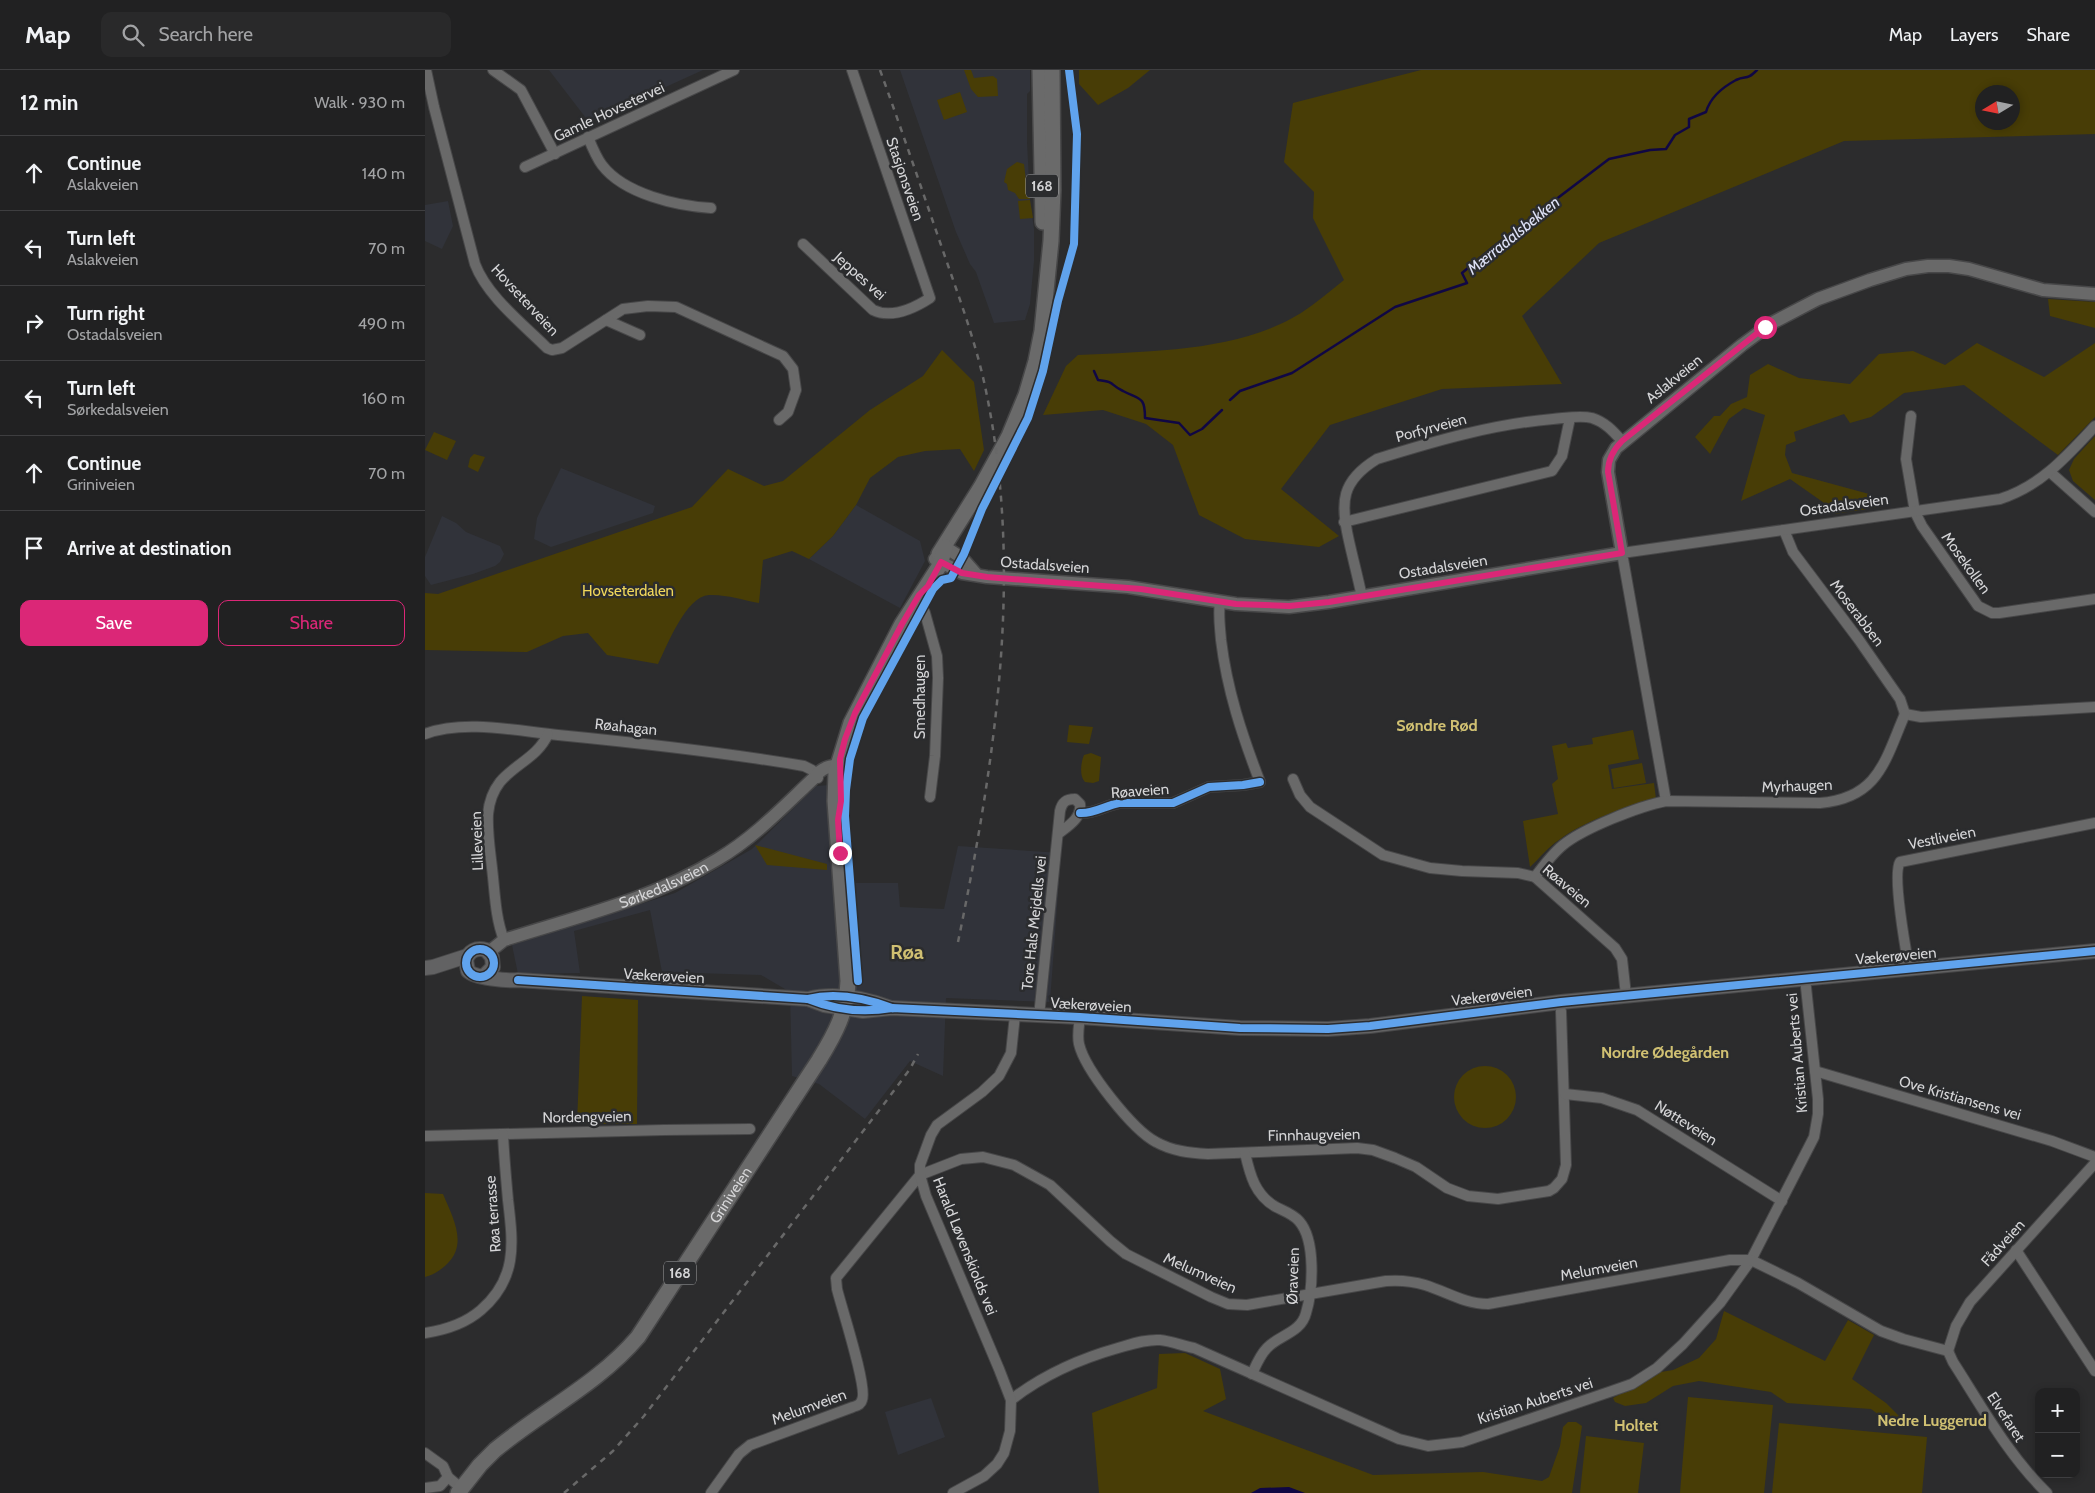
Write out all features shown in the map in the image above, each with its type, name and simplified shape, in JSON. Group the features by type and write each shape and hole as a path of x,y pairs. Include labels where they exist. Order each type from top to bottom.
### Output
{"main road":[{"name":"168","path":"1040,70 1045,301"},
{"name":"168","path":"839,769 845,739 855,713 917,599 928,586 945,547 995,462 1016,421 1026,395 1036,361 1051,241 1053,190 1052,70"},
{"name":"Griniveien","path":"459,1491 495,1450 594,1379 623,1355 638,1337 819,1060 839,1024 846,1003 847,956 838,820 839,769"},
{"path":"429,968 467,956 475,949 482,949 518,980"},
{"name":"Vækerøveien","path":"484,976 507,981 518,980 808,999 822,996 846,1003 864,998 892,1008 1080,1017 1240,1028 1309,1030 1370,1026 1626,995 2095,950"},
{"path":"467,956 465,964 468,971"},
{"path":"429,968 468,971 475,976 484,976 491,971 491,958"}],"street":[{"name":"Hovseterveien","path":"426,70 433,107 475,264 482,280 547,348 552,350 561,348 623,309 648,306 676,307 783,356 793,369 795,390 788,412 779,420"},
{"path":"493,70 521,90 555,154"},
{"name":"Gamle Hovsetervei","path":"525,167 734,70"},
{"name":"Stasjonsveien","path":"852,70 930,298"},
{"path":"588,138 601,164 623,183 669,202 711,208"},
{"name":"Jeppes vei","path":"803,244 873,310 883,314 894,314 930,298"},
{"name":"Aslakveien","path":"1666,801 1608,466 1613,451 1622,441 1772,323 1818,299 1876,278 1917,267 1949,266 1966,268 2043,290 2095,294"},
{"path":"606,320 640,335"},
{"path":"1911,416 1906,459 1915,512"},
{"name":"Porfyrveien","path":"1362,597 1344,522 1343,502 1348,486 1359,472 1377,459 1457,435 1518,423 1570,418 1586,417 1600,421 1622,441"},
{"path":"1344,522 1553,470 1562,456 1570,418"},
{"name":"Ostadalsveien","path":"938,561 962,573 992,578 1141,589 1256,606 1289,606 1362,597 1622,553 1915,512 1999,498 2030,486 2050,472 2095,426"},
{"path":"2050,472 2095,512"},
{"name":"Mosekollen","path":"1915,512 1922,526 1972,599 1985,610 1999,613 2095,599"},
{"name":"Moserabben","path":"1784,530 1793,552 1859,640 1900,700 1905,714"},
{"path":"945,547 962,558 976,574"},
{"name":"Smedhaugen","path":"917,599 925,613 937,656 938,706 930,797"},
{"name":"Røaveien","path":"1080,813 1090,814 1110,805 1177,802 1209,787 1243,786 1260,782 1229,688 1219,622 1220,602"},
{"path":"1905,714 1921,717 2095,707"},
{"name":"Myrhaugen","path":"1535,877 1548,859 1564,844 1581,834 1639,808 1666,801 1810,803 1840,800 1863,789 1877,777 1905,714"},
{"name":"Røahagan","path":"425,734 443,729 490,728 742,755 804,766 816,777"},
{"name":"Lilleveien","path":"504,940 497,912 488,833 490,802 498,784 505,776 537,751 548,734"},
{"name":"Sørkedalsveien","path":"491,958 504,940 652,892 699,870 734,849 765,826 823,769 839,769"},
{"name":"Røaveien","path":"1293,779 1299,795 1310,807 1383,855 1430,868 1461,871 1518,872 1535,877 1615,948 1621,959 1626,995"},
{"name":"Tore Hals Mejdells vei","path":"1039,1016 1060,810 1064,802 1075,799 1080,804 1080,813"},
{"path":"1058,834 1074,821 1080,813"},
{"name":"Vestliveien","path":"1909,968 1900,906 1897,868 1900,862 2095,823"},
{"name":"Kristian Auberts vei","path":"1011,1400 1025,1388 1056,1370 1091,1356 1139,1342 1160,1340 1194,1348 1399,1439 1427,1446 1462,1442 1606,1394 1646,1376 1671,1356 1720,1303 1751,1260 1814,1137 1818,1114 1805,978"},
{"name":"Finnhaugveien","path":"1080,1017 1078,1037 1083,1056 1117,1104 1143,1134 1156,1142 1189,1153 1333,1148 1373,1150 1416,1167 1447,1188 1468,1196 1498,1199 1543,1192 1558,1184 1565,1172 1567,1157 1561,1011"},
{"name":"Harald Løvenskiolds vei","path":"953,1493 984,1476 997,1464 1004,1453 1011,1431 1011,1400 926,1196 920,1175 923,1157 931,1135 937,1126 982,1092 999,1076 1006,1065 1011,1053 1015,1015"},
{"name":"Ove Kristiansens vei","path":"1815,1071 2052,1141 2095,1157"},
{"name":"Nøtteveien","path":"1565,1094 1602,1098 1637,1110 1782,1201"},
{"name":"Nordengveien","path":"425,1136 750,1129"},
{"name":"Røa terrasse","path":"425,1333 445,1329 477,1313 491,1302 509,1269 513,1242 503,1134"},
{"name":"Øraveien","path":"1245,1152 1250,1174 1256,1188 1273,1205 1293,1215 1299,1221 1305,1229 1311,1255 1306,1315 1292,1332 1268,1347 1259,1359 1252,1374"},
{"name":"Melumveien","path":"711,1493 745,1449 853,1407 863,1400 861,1378 837,1289 836,1278 920,1175 968,1157 994,1159 1014,1165 1050,1185 1126,1254 1228,1304 1247,1305 1400,1280 1425,1285 1467,1302 1488,1304 1730,1260 1751,1260 1798,1283 1881,1331 1948,1351"},
{"name":"Fådveien","path":"1948,1351 1960,1317 1970,1302 2095,1163"},
{"path":"2016,1250 2095,1371"},
{"name":"Elvefaret","path":"1948,1351 1953,1362 2009,1449 2024,1470 2047,1493"},
{"path":"425,1453 443,1466 447,1478 459,1491"},
{"path":"425,1488 440,1486 447,1478"}],"shaded area":[{"path":"549,70 703,70 589,122"},
{"path":"900,70 1030,70 1030,91 1027,94 1027,142 1030,200 1034,229 1034,261 1030,304 1025,320 994,323 976,272 970,264 956,232"},
{"path":"448,201 453,226 442,249 425,241 425,205"},
{"path":"561,468 655,506 653,513 551,547 534,539 537,518"},
{"path":"856,505 920,541 925,561 900,608 809,559 833,536"},
{"path":"442,516 456,523 466,532 500,546 504,554 500,562 495,566 473,574 431,585 425,576 425,557"},
{"path":"830,785 835,883 898,883 900,907 944,909 958,846 1061,853 1050,1002 946,998 943,1076 910,1061 865,1119 819,1084 792,1076 790,992 761,975 662,972 650,910 574,931 580,973 518,974 512,945 675,893 752,849 816,786"},
{"path":"931,1398 945,1437 898,1455 885,1412"},
{"path":"1289,1487 1305,1493 1251,1493 1260,1488"}],"green space":[{"path":"964,70 971,70 974,78 993,76 997,79 998,96 978,97 971,89"},
{"path":"1079,70 1150,70 1128,88 1098,105 1079,84"},
{"path":"1421,70 2095,70 2095,134 1844,141 1599,243 1522,316 1562,384 1442,389 1330,425 1281,489 1339,536 1319,547 1245,539 1199,515 1173,445 1146,424 1103,410 1043,415 1066,366 1078,355 1193,347 1250,335 1276,326 1301,313 1344,280 1313,218 1314,192 1284,162 1293,103"},
{"path":"960,92 967,112 944,120 937,100"},
{"path":"1017,162 1024,164 1026,181 1030,182 1030,199 1019,199 1015,193 1008,190 1007,184 1004,182 1007,169"},
{"path":"1030,200 1033,218 1020,219 1018,201"},
{"path":"2048,299 2095,302 2095,328 2050,316"},
{"path":"1977,343 2044,377 2095,343 2095,417 2058,455 1964,385 1904,393 1871,417 1850,423 1844,414 1794,432 1796,441 1786,445 1785,455 1792,473 1869,494 1881,507 1834,514 1827,505 1790,479 1741,501 1765,415 1744,408 1729,419 1710,454 1695,437 1714,416 1720,416 1731,404 1747,397 1750,375 1768,364 1799,378 1850,384 1879,354 1913,351 1945,365"},
{"name":"Hovseterdalen","path":"942,350 974,382 984,450 974,471 960,449 925,451 898,457 870,478 856,505 833,536 809,559 792,551 763,560 759,603 728,596 709,595 693,604 678,623 658,664 607,655 588,633 563,636 527,652 425,650 425,593 438,594 692,507 728,469 764,486 783,481 870,410 923,376"},
{"path":"434,432 456,441 447,460 425,450"},
{"path":"2095,436 2095,500 2073,481 2069,470 2074,459"},
{"path":"474,454 485,457 478,472 468,467 470,458"},
{"path":"1069,725 1093,727 1089,744 1067,742"},
{"path":"1633,730 1639,759 1608,765 1612,789 1654,783 1656,799 1618,810 1580,827 1555,843 1530,867 1523,821 1558,814 1552,784 1558,779 1552,746 1566,743 1568,748 1593,744 1592,738"},
{"path":"1091,753 1101,757 1099,781 1093,783 1085,782 1081,773 1084,755"},
{"path":"1642,763 1646,783 1614,788 1611,769"},
{"path":"755,845 827,864 827,870 767,865"},
{"path":"582,996 638,1000 637,1124 577,1124"},
{"path":"1485,1066 1497,1068 1507,1075 1514,1085 1516,1097 1514,1109 1507,1119 1497,1126 1485,1128 1473,1126 1463,1119 1456,1109 1454,1097 1456,1085 1463,1075 1473,1068"},
{"path":"425,1193 443,1194 454,1220 458,1238 454,1255 448,1263 438,1272 425,1277"},
{"path":"1724,1311 1825,1361 1848,1320 1874,1335 1852,1379 1886,1403 1903,1420 1886,1420 1871,1409 1787,1403 1771,1392 1699,1381 1673,1386 1646,1403 1625,1406 1615,1402 1613,1398 1661,1372 1673,1370 1699,1358 1716,1339"},
{"path":"1185,1353 1220,1369 1226,1399 1203,1411 1373,1475 1483,1472 1542,1481 1549,1477 1560,1446 1563,1427 1568,1422 1576,1422 1582,1426 1572,1493 1099,1493 1092,1413 1157,1388 1159,1354"},
{"path":"1688,1397 1773,1405 1764,1493 1680,1493"},
{"path":"1779,1423 1927,1437 1922,1493 1772,1493"},
{"path":"1586,1436 1644,1443 1638,1493 1580,1493"}],"waterway":[{"name":"Mærradalsbekken","path":"1230,400 1240,391 1292,373 1395,307 1467,283 1462,273 1609,159 1650,150 1666,149 1675,135 1689,127 1689,119 1706,112 1714,98 1726,86 1736,80 1751,76 1757,70"},
{"name":"Mærradalsbekken","path":"1094,371 1098,380 1110,383 1143,402 1145,418 1179,423 1190,435 1202,429 1222,410"}],"railway":[{"path":"880,70 973,339 987,396 998,465 1003,534 1004,603 1000,673 983,811 957,947"},
{"path":"564,1493 613,1451 644,1416 887,1100 910,1069 918,1054"}],"cycle path":[{"path":"858,981 845,816 850,759 863,718 933,589 942,580 951,578 964,554 982,509 1028,418 1043,371 1058,301 1074,244 1077,134 1069,70"},
{"path":"1080,813 1090,812 1119,803 1173,803 1209,787 1260,782"},
{"path":"480,949 490,953 494,963 490,973 480,977 470,973 466,963 470,953 480,949"},
{"path":"518,980 808,999 828,1006 860,1010 892,1008 1080,1017 1240,1028 1328,1029 1370,1026 1561,1002 2095,951"},
{"path":"808,999 830,996 851,997 872,1001 892,1008"}],"district":[{"name":"Søndre Rød","path":"1437,725"},
{"name":"Røa","path":"907,952"},
{"name":"Nordre Ødegården","path":"1665,1052"},
{"name":"Nedre Luggerud","path":"1932,1420"},
{"name":"Holtet","path":"1636,1425"}],"route":[{"path":"840,853 838,820 842,772 840,759 845,739 855,713 902,624 919,595 928,586 941,562 962,573 987,577 1153,590 1236,604 1277,607 1329,602 1622,553 1608,472 1609,460 1613,451 1622,441 1765,327"}]}
